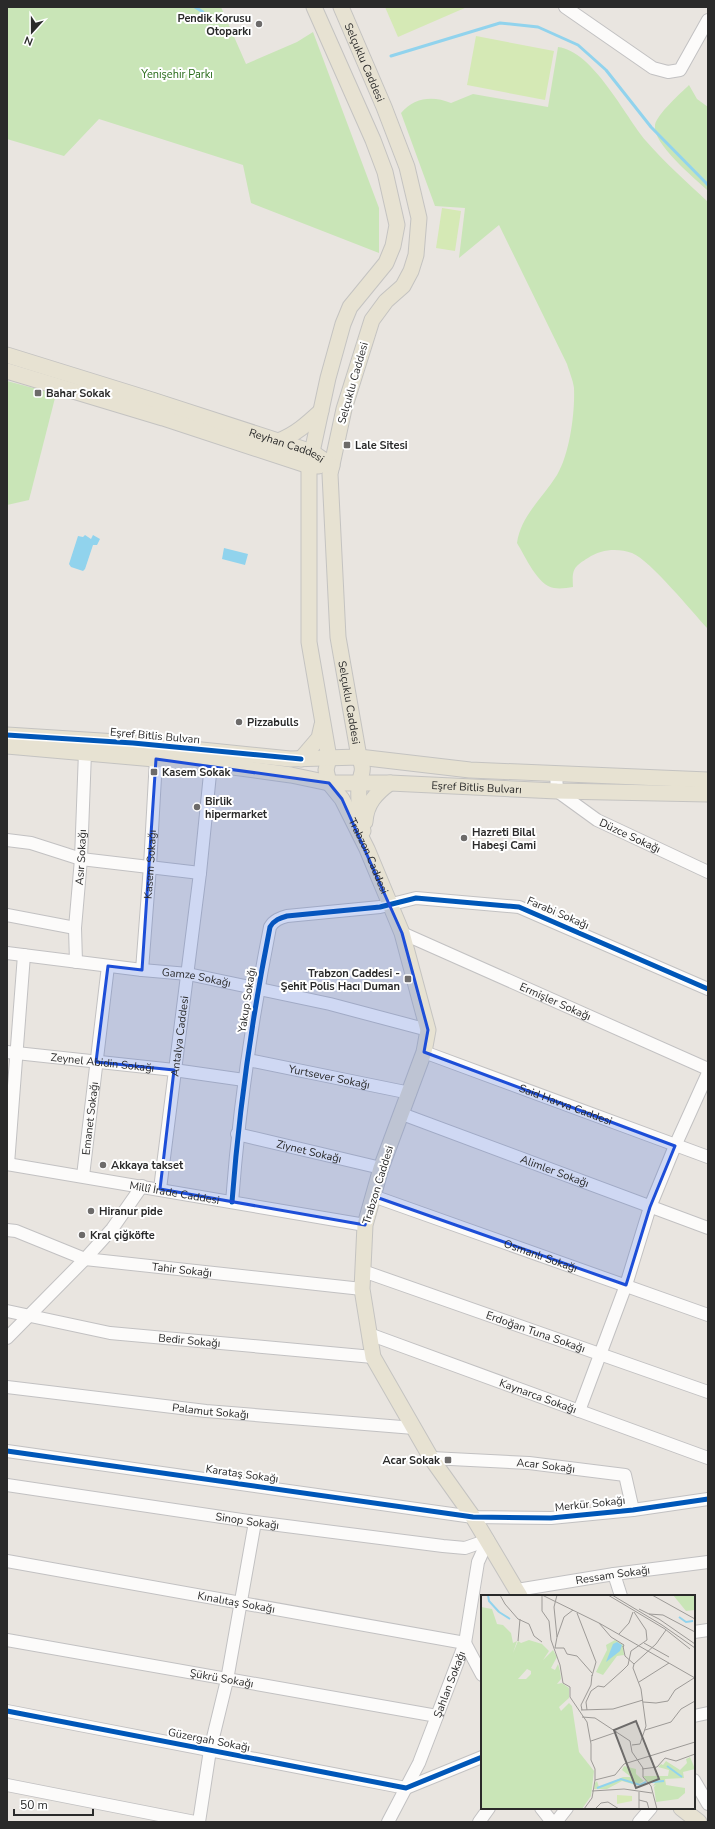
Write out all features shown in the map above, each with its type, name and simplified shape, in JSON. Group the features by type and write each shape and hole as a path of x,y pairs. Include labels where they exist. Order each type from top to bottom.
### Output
{"main road":[{"name":"Selçuklu Caddesi","path":"314,7 373,140 384,172 397,225 393,246 386,264 350,307 328,378 311,459 309,642 329,758 326,770 329,783"},
{"name":"Selçuklu Caddesi","path":"341,7 384,107 407,167 419,218 416,255 411,271 403,286 386,301 372,320 344,409 330,474 338,637 359,757 362,766 363,774 359,784 361,823 367,849"},
{"name":"Reyhan Caddesi","path":"7,356 152,400 278,441 311,459"},
{"name":"Reyhan Caddesi","path":"7,371 155,416 332,466"},
{"path":"278,441 286,438 305,425 321,411"},
{"path":"301,759 319,738 322,724"},
{"name":"Eşref Bitlis Bulvarı","path":"7,735 133,744 301,759 359,757 470,770 708,780"},
{"name":"Eşref Bitlis Bulvarı","path":"7,746 211,764 291,775 329,783 390,783 557,791 708,794"},
{"name":"Trabzon Caddesi","path":"329,783 342,799 367,849 391,904 402,933 428,1030 424,1052 382,1168 365,1225 362,1289 373,1357 431,1458 488,1540 519,1593"},
{"path":"367,849 364,828 366,811 372,799 390,783"},
{"path":"683,1809 699,1822"}],"street":[{"path":"565,7 653,68 668,72 680,70 687,62 708,20"},
{"name":"Asır Sokağı","path":"76,962 75,928 81,859 85,752"},
{"name":"Kasem Sokağı","path":"142,970 156,759"},
{"name":"Antalya Caddesi","path":"160,1189 174,1070 188,974 211,764"},
{"path":"556,773 557,791"},
{"name":"Düzce Sokağı","path":"557,791 597,820 708,872"},
{"path":"7,840 31,843 81,859 200,873"},
{"name":"Farabi Sokağı","path":"391,904 416,898 519,907 708,989"},
{"name":"Yakup Sokağı","path":"232,1202 237,1134 244,1080 258,988 270,927 275,921 286,916 380,907 391,904"},
{"path":"7,915 75,928"},
{"name":"Ermişler Sokağı","path":"402,933 708,1069"},
{"name":"Gamze Sokağı","path":"7,953 142,970 188,974 330,1004 428,1030"},
{"path":"7,1164 12,1053 24,955"},
{"name":"Emanet Sokağı","path":"83,1176 108,966"},
{"name":"Said Havva Caddesi","path":"424,1052 708,1157"},
{"name":"Zeynel Abidin Sokağı","path":"12,1053 174,1070 244,1080"},
{"name":"Yurtsever Sokağı","path":"248,1060 410,1093"},
{"path":"579,1411 626,1285 650,1207 675,1146 708,1073"},
{"name":"Alimler Sokağı","path":"402,1114 708,1228"},
{"name":"Ziynet Sokağı","path":"237,1134 382,1168"},
{"name":"Millî İrade Caddesi","path":"7,1164 365,1225"},
{"path":"7,1338 85,1259 112,1229 142,1186"},
{"name":"Osmanlı Sokağı","path":"373,1196 708,1315"},
{"name":"Tahir Sokağı","path":"7,1230 16,1231 85,1259 362,1289"},
{"name":"Erdoğan Tuna Sokağı","path":"363,1271 708,1392"},
{"name":"Bedir Sokağı","path":"7,1311 110,1333 373,1357"},
{"name":"Kaynarca Sokağı","path":"369,1334 708,1458"},
{"name":"Palamut Sokağı","path":"7,1387 206,1411 414,1428"},
{"name":"Karataş Sokağı","path":"7,1451 473,1517"},
{"name":"Acar Sokağı","path":"431,1458 529,1463 625,1475 633,1510"},
{"name":"Sinop Sokağı","path":"7,1485 255,1522 450,1547 465,1548 488,1540"},
{"name":"Merkür Sokağı","path":"473,1517 551,1518 633,1510 708,1499"},
{"path":"199,1822 210,1750 227,1680 242,1603 255,1522"},
{"name":"Şahlan Sokağı","path":"388,1822 419,1763 465,1643 478,1562 488,1540"},
{"name":"Kınalıtaş Sokağı","path":"7,1561 465,1643"},
{"name":"Ressam Sokağı","path":"519,1593 614,1574 708,1562"},
{"path":"614,1574 621,1595"},
{"path":"695,1632 708,1630"},
{"name":"Şükrü Sokağı","path":"7,1640 437,1716"},
{"path":"465,1643 481,1673"},
{"name":"Güzergah Sokağı","path":"7,1711 406,1788"},
{"path":"695,1716 708,1713"},
{"path":"406,1788 481,1758"},
{"path":"695,1782 708,1804"},
{"path":"7,1785 195,1822"},
{"path":"479,1822 488,1809"},
{"path":"542,1809 552,1822"},
{"path":"556,1822 566,1809"},
{"path":"639,1822 650,1809"}],"highlighted area":[{"path":"156,759 329,783 342,799 402,933 428,1030 424,1052 675,1146 650,1207 626,1285 373,1196 365,1225 160,1189 174,1070 96,1062 108,966 142,970"}],"green space":[{"name":"Yenişehir Parkı","path":"7,7 221,7 246,64 297,42 313,32 379,208 379,253 251,203 243,165 99,119 64,156 7,139"},
{"path":"385,7 467,7 398,37"},
{"path":"476,36 554,51 545,100 467,85"},
{"path":"558,47 571,51 584,60 596,72 646,141 668,165 708,202 708,629 650,566 640,558 627,551 610,550 593,555 579,564 574,570 573,587 564,588 554,588 548,586 537,576 528,562 517,543 519,533 533,507 562,466 571,432 574,398 573,382 567,364 499,225 459,258 465,208 435,206 401,113 412,104 424,99 438,99 451,103 473,94 548,107"},
{"path":"689,85 697,99 708,107 708,191 667,151 660,142 656,133 655,125 660,115"},
{"path":"442,208 461,211 455,251 436,248"},
{"path":"7,381 56,394 29,500 7,505"}],"water":[{"path":"85,535 91,539 93,535 100,539 97,545 93,545 83,571 71,567 69,564 78,536 83,537"},
{"path":"224,548 248,554 245,565 222,559"}],"waterway":[{"path":"195,7 203,12"},
{"path":"391,56 500,23 538,27 578,45 606,70 651,127 708,185"}],"cycle path":[{"path":"7,735 133,743 301,759"},
{"path":"232,1202 242,1098 257,995 270,927 275,921 287,916 380,907 416,898 519,907 708,989"},
{"path":"7,1451 473,1517 551,1518 633,1510 708,1499"},
{"path":"7,1711 406,1788 481,1757"}],"place":[{"name":"Pendik Korusu Otoparkı","path":"259,24"},
{"name":"Bahar Sokak","path":"38,393"},
{"name":"Lale Sitesi","path":"347,445"},
{"name":"Pizzabulls","path":"239,722"},
{"name":"Kasem Sokak","path":"154,772"},
{"name":"Birlik hipermarket","path":"197,807"},
{"name":"Hazreti Bilal Habeşi Cami","path":"464,838"},
{"name":"Trabzon Caddesi - Şehit Polis Hacı Duman","path":"408,979"},
{"name":"Akkaya takset","path":"103,1165"},
{"name":"Hiranur pide","path":"91,1211"},
{"name":"Kral çiğköfte","path":"82,1235"},
{"name":"Acar Sokak","path":"448,1460"}]}
